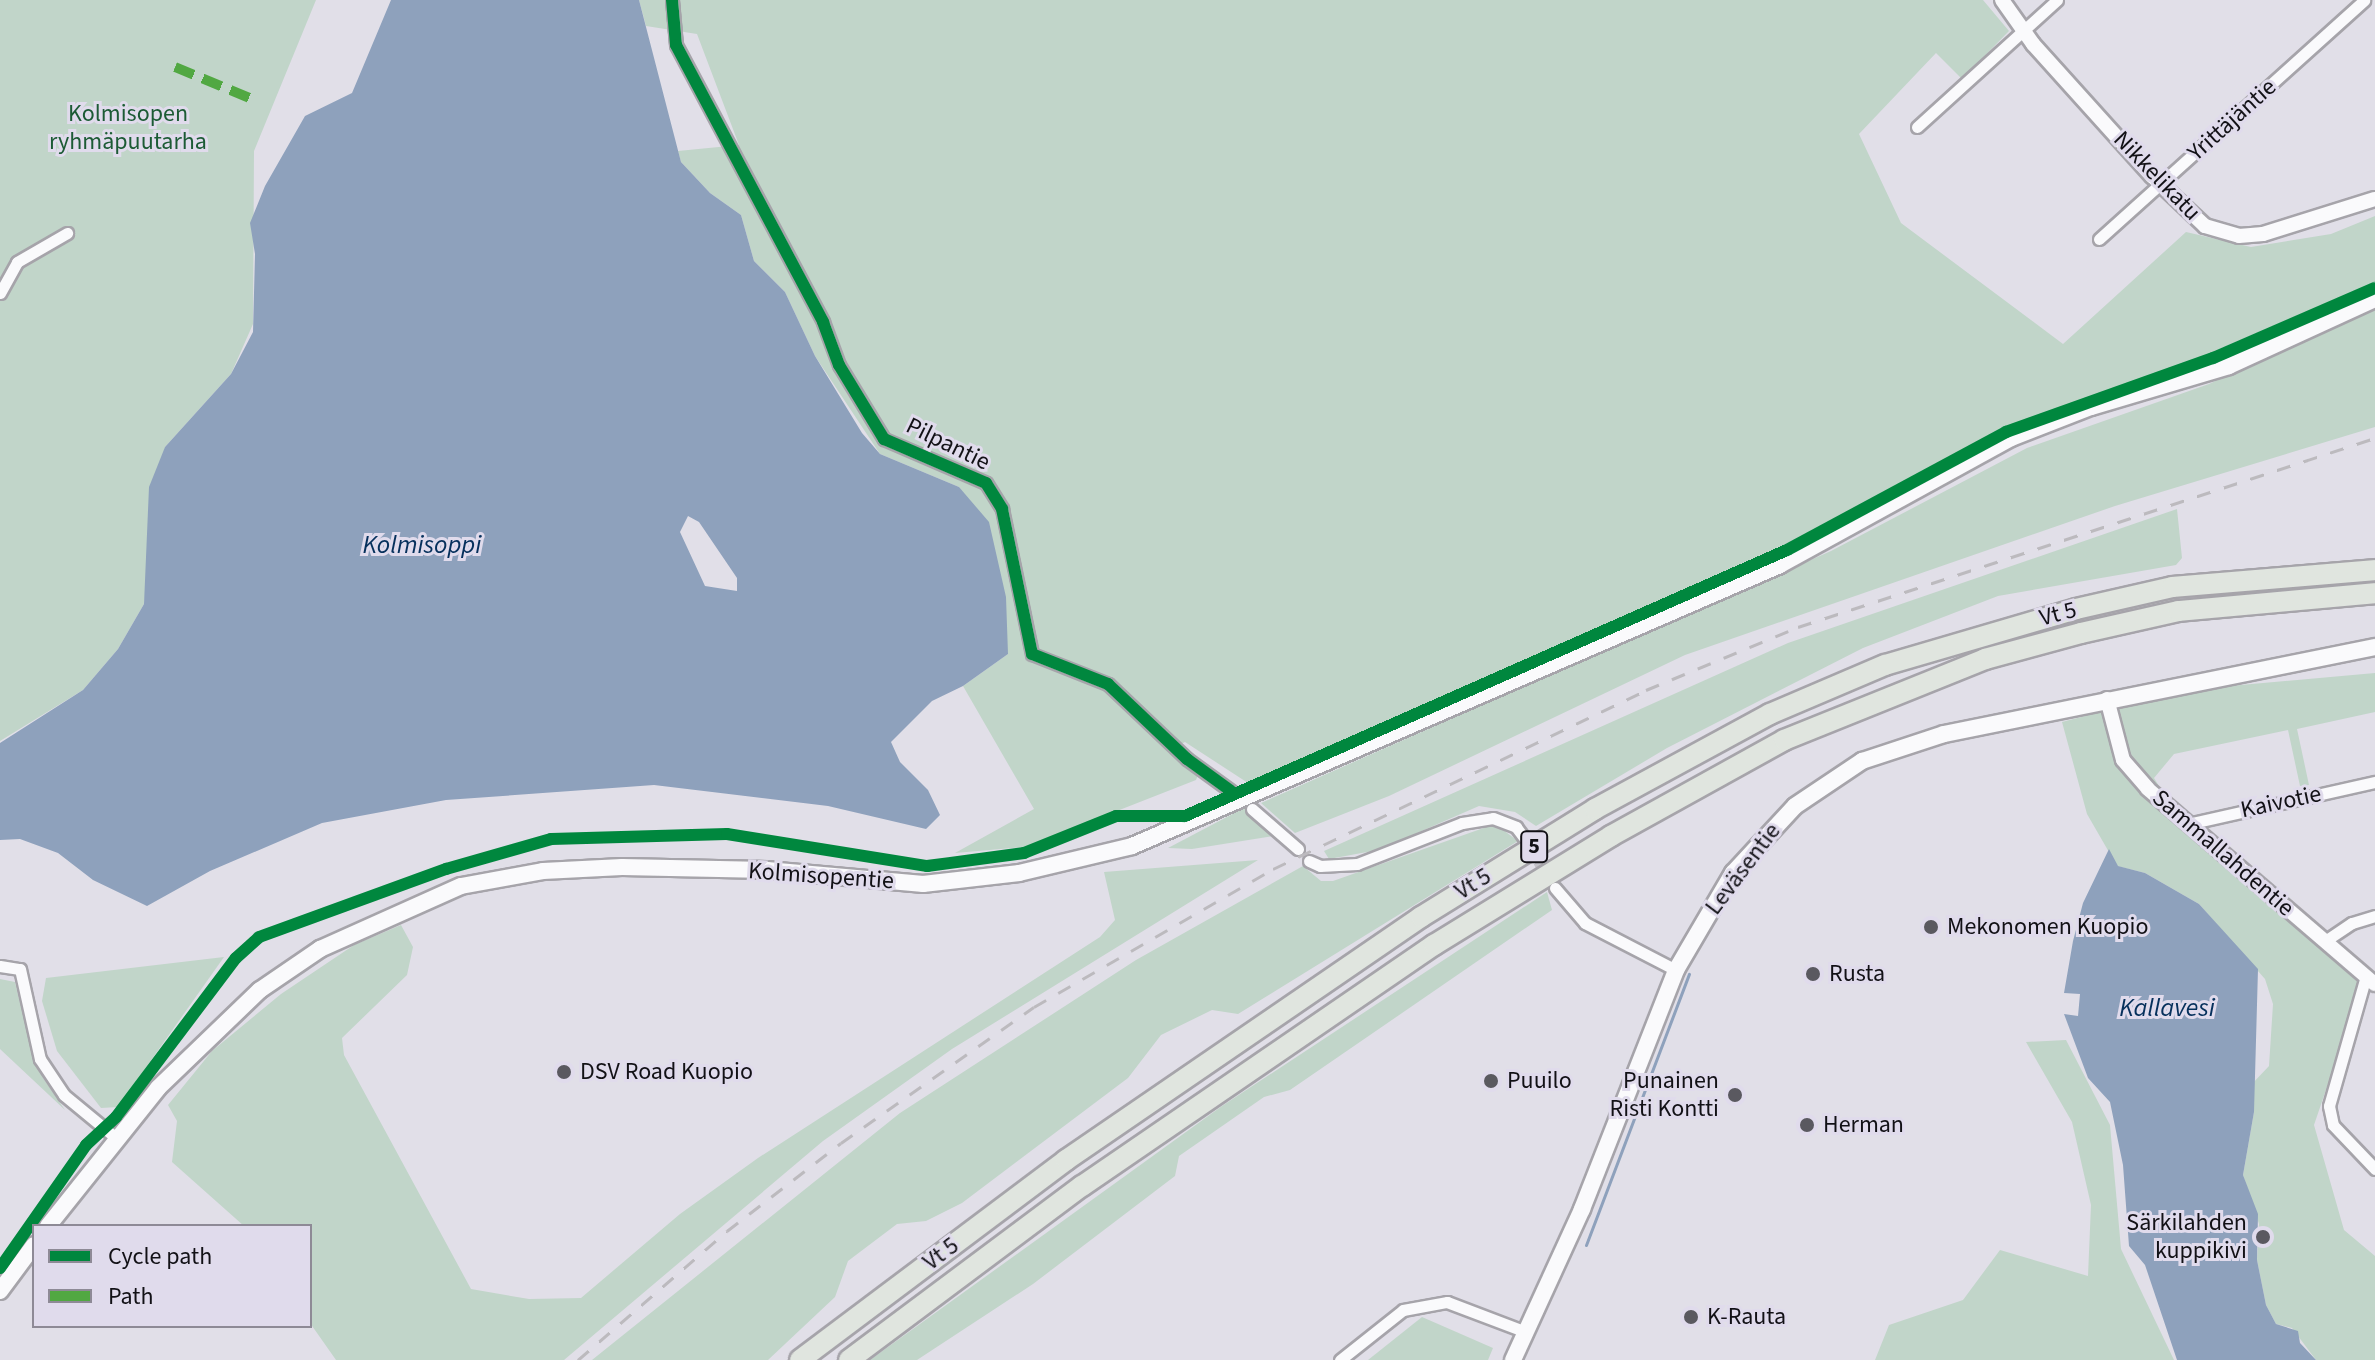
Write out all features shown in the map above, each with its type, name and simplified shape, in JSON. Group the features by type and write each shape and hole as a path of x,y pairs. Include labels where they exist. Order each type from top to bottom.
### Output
{"highway":[{"name":"Vt 5","path":"800,1360 1066,1160 1421,917 1595,809 1770,714 1885,665 2076,609 2173,587 2375,570"},
{"name":"Vt 5","path":"849,1360 1082,1186 1434,945 1611,836 1784,740 1985,659 2081,633 2179,611 2375,593"}],"main road":[{"name":"Kolmisopentie","path":"50,1224 115,1137 202,1041 260,990 320,949 461,886 543,871 622,867 767,870 923,884 1019,873 1132,846 1780,565 2011,438 2091,407 2229,366 2375,299"},
{"name":"Leväsentie","path":"1513,1360 1582,1209 1676,970 1750,851 1795,806 1839,773 1933,737 2107,699 2375,647"},
{"path":"0,1291 32,1248"}],"street":[{"name":"Pilpantie","path":"672,0 676,45 823,322 839,365 884,439 986,483 1002,509 1032,654 1108,684 1187,759 1231,791"},
{"name":"Nikkelikatu","path":"2002,0 2023,30 2159,184 2205,226 2239,236 2285,230 2375,199"},
{"path":"1917,127 2057,0"},
{"name":"Yrittäjäntie","path":"2099,239 2364,0"},
{"path":"0,293 17,262 67,233"},
{"name":"Sammallahdentie","path":"2107,699 2123,760 2188,824 2370,980"},
{"name":"Kaivotie","path":"2188,824 2375,782"},
{"path":"1252,809 1298,849"},
{"path":"1309,861 1320,866 1357,864 1462,823 1493,818 1516,827 1525,839"},
{"path":"1555,888 1585,923 1676,970"},
{"path":"2325,941 2352,923 2375,916"},
{"path":"0,966 20,969 40,1059 64,1095 115,1137"},
{"path":"2370,980 2329,1106 2333,1125 2375,1169"},
{"path":"1340,1360 1403,1310 1447,1302 1526,1332"}],"green space":[{"name":"Kolmisopen ryhmäpuutarha","path":"0,0 316,0 254,151 253,324 231,374 165,447 144,604 118,649 83,690 0,741"},
{"path":"639,0 1983,0 2009,31 1962,79 1936,53 1859,134 1901,223 2063,344 2186,232 2251,247 2331,234 2375,216 2375,282 2203,356 1997,431 1797,539 1248,783 1185,742 1169,750 1198,775 1196,780 1025,847 955,853 1034,809 963,686 1008,654 959,487 880,454 815,356 785,292 754,261 741,215 710,193 681,162 678,151 739,145 697,34 646,26"},
{"path":"2375,307 2375,427 2115,506 1685,655 1389,796 1295,833 1261,803 1831,551 2027,448 2209,384"},
{"path":"2177,509 2182,558 2176,565 1998,596 1863,648 1667,748 1536,826 1515,812 1479,806 1378,850 1329,859 1324,851 1788,643"},
{"path":"2375,673 2375,712 2297,729 2309,785 2300,786 2288,730 2174,754 2154,778 2186,829 2364,978 2314,1125 2344,1230 2375,1256 2375,1360 2316,1360 2292,1328 2276,1324 2266,1305 2257,1260 2259,1224 2243,1175 2254,1112 2251,1085 2269,1066 2273,1004 2265,979 2199,904 2145,873 2117,866 2087,814 2062,722 2185,690"},
{"path":"1244,808 1273,836 1192,849 1168,848"},
{"path":"1495,824 1518,841 1238,1014 1212,1010 1161,1035 1128,1078 962,1203 926,1221 897,1224 848,1261 835,1297 768,1360 592,1360 900,1113 1136,960 1303,866 1321,881 1333,881"},
{"path":"1258,860 952,1049 823,1141 564,1360 336,1360 312,1326 312,1224 242,1224 172,1162 177,1121 168,1105 212,1051 281,994 354,945 401,925 413,947 407,975 342,1038 344,1055 471,1289 529,1299 581,1298 680,1214 758,1158 1100,937 1115,920 1104,872"},
{"path":"1547,892 1552,910 1290,1090 1264,1097 1179,1156 1175,1176 1033,1284 917,1360 870,1360 1222,1106"},
{"path":"224,957 118,1107 101,1108 57,1051 42,1001 46,978"},
{"path":"0,979 15,982 31,1047 43,1078 65,1110 0,1049"},
{"path":"2066,1040 2110,1125 2121,1249 2174,1360 1875,1360 1889,1325 1963,1300 2000,1250 2088,1276 2091,1205 2072,1122 2026,1042"},
{"path":"1422,1317 1493,1348 1488,1360 1368,1360"}],"water":[{"name":"Kolmisoppi","path":"391,0 639,0 681,162 710,193 741,215 754,261 785,292 815,356 862,433 880,454 959,487 989,522 1006,597 1008,654 963,686 932,701 891,742 900,762 928,790 940,815 926,829 828,806 654,785 446,800 322,823 210,871 147,906 93,880 58,853 20,839 0,840 0,743 83,690 118,649 144,604 149,487 165,447 231,374 253,332 255,254 250,223 265,186 305,116 352,93","holes":["688,516 699,522 737,578 737,591 705,586 680,532"]},
{"name":"Kallavesi","path":"2109,849 2118,866 2145,873 2199,904 2258,969 2254,1112 2243,1175 2258,1214 2257,1260 2266,1305 2276,1324 2298,1331 2300,1343 2316,1360 2177,1360 2145,1265 2129,1246 2123,1165 2110,1102 2088,1078 2064,1014 2078,1016 2080,994 2064,993 2073,941 2083,903"}],"waterway":[{"path":"1586,1245 1689,974"}],"tunnel":[{"path":"1530,847 1550,880"}],"railway":[{"path":"578,1360 727,1231 841,1143 1034,1007 1273,869 1646,690 1798,627 2375,438"}],"marked path":[{"path":"175,67 252,99"}],"cycle path":[{"path":"672,0 676,45 823,322 839,365 884,439 986,483 1002,509 1032,654 1108,684 1187,759 1231,791"},
{"path":"0,1268 86,1145 116,1117 236,958 259,937 446,869 551,839 727,834 927,866 1024,853 1116,816 1185,816 1787,550 2006,432 2213,358 2375,288"}],"place":[{"name":"Mekonomen Kuopio","path":"1931,927"},
{"name":"Rusta","path":"1813,974"},
{"name":"DSV Road Kuopio","path":"564,1072"},
{"name":"Puuilo","path":"1491,1081"},
{"name":"Punainen Risti Kontti","path":"1735,1095"},
{"name":"Herman","path":"1807,1125"},
{"name":"Särkilahden kuppikivi","path":"2263,1237"},
{"name":"K-Rauta","path":"1691,1317"}]}
